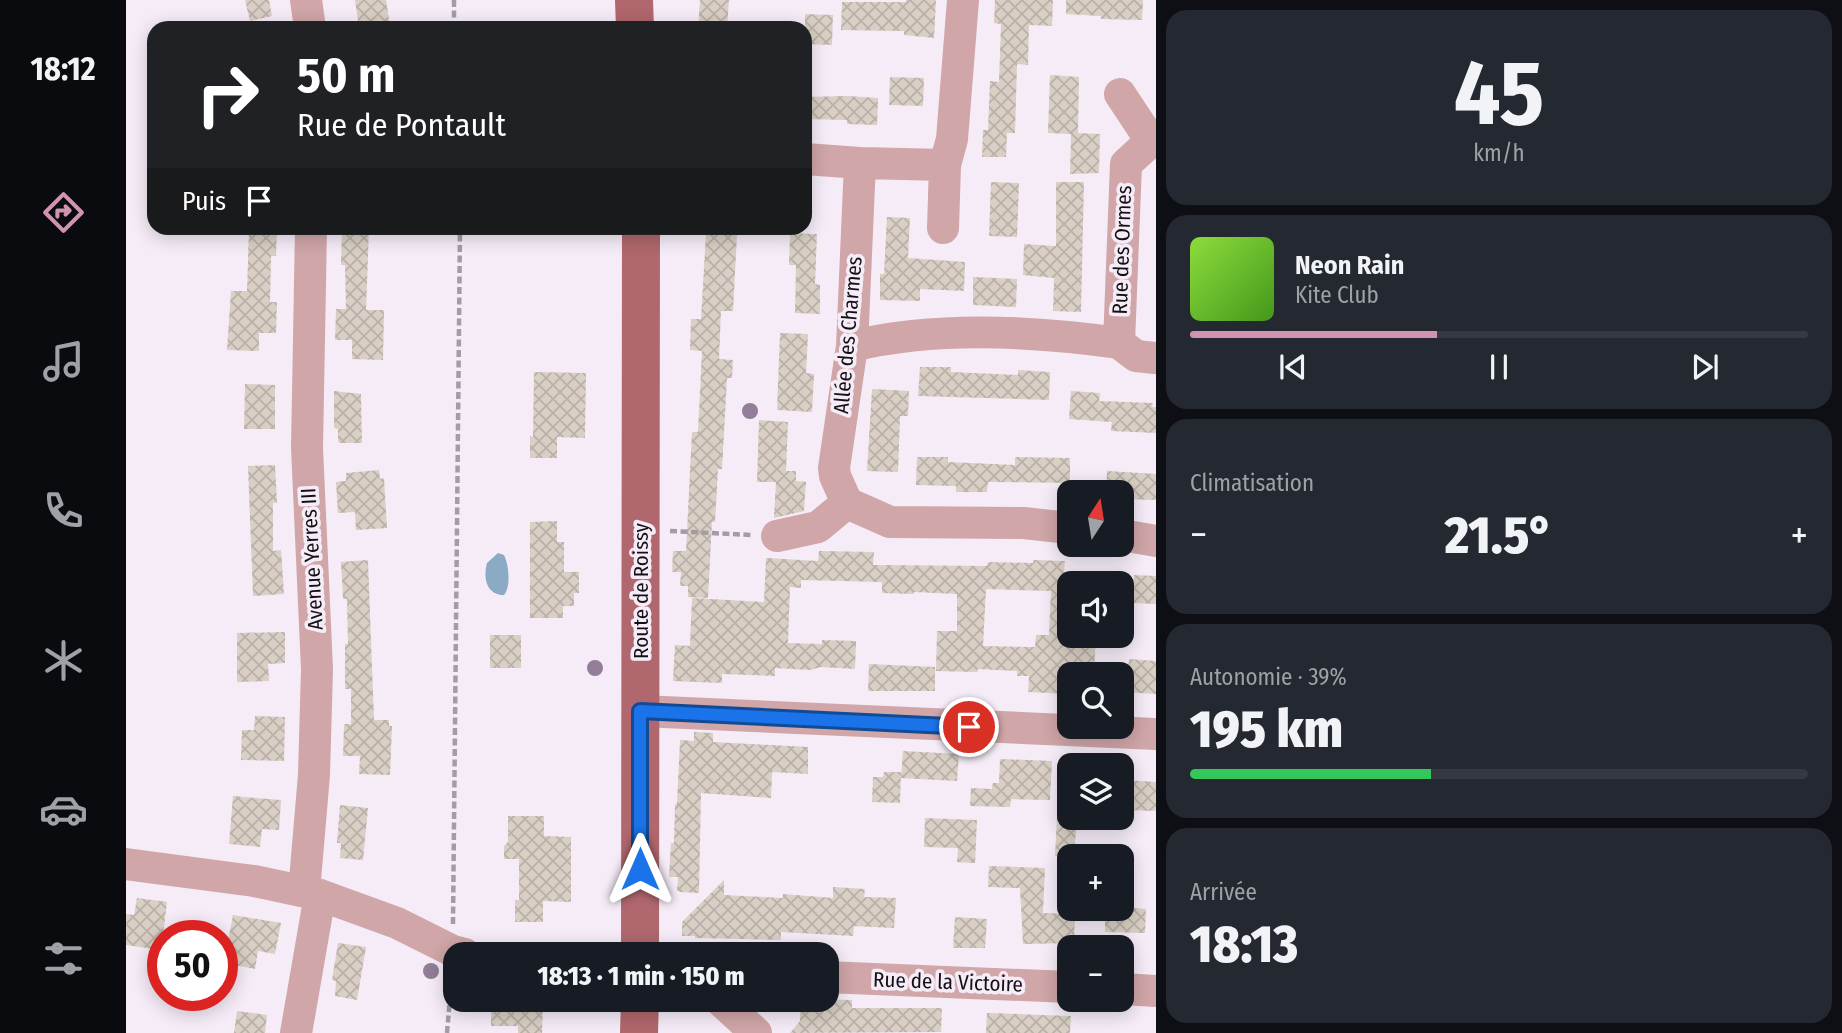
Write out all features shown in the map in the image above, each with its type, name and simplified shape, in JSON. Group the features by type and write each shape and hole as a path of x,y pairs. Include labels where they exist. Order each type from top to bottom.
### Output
{"main road":[{"path":"634,0 635,21"},
{"name":"Route de Roissy","path":"640,942 641,235"},
{"path":"639,1033 640,1012"}],"street":[{"path":"306,0 309,21"},
{"path":"943,228 945,165 952,139 964,0"},
{"name":"Rue des Ormes","path":"1119,343 1126,164 1151,141 1120,94"},
{"path":"812,160 945,165"},
{"name":"Allée des Charmes","path":"847,503 834,468 852,346 860,163"},
{"name":"Avenue Yerres III","path":"296,1033 311,893 308,856 317,669 307,448 311,235"},
{"name":"Rue des Ormes","path":"852,346 900,338 987,333 1119,343 1136,356 1155,358"},
{"path":"777,536 818,527 847,503 890,522 1024,523 1057,527"},
{"path":"1134,537 1156,541"},
{"path":"640,711 1156,734"},
{"path":"126,864 254,881 311,893 397,923 443,945"},
{"name":"Rue de la Victoire","path":"839,978 1057,987"},
{"path":"1134,990 1156,991"},
{"path":"733,1012 756,1033"}],"path":[{"path":"454,0 454,21"},
{"path":"459,942 460,235"},
{"path":"641,529 777,536"},
{"path":"447,1033 450,1012"}],"water":[{"path":"498,553 504,555 508,570 508,587 504,595 490,589 485,574 487,563"}],"building":[{"path":"245,0 269,0 272,16 250,21"},
{"path":"355,0 386,0 389,21 358,21"},
{"path":"700,0 729,0 728,21 698,21"},
{"path":"936,0 934,38 904,35 904,31 841,30 842,2"},
{"path":"995,0 1053,0 1052,26 1029,25 1028,65 1017,64 1015,133 1007,133 1006,157 982,157 983,130 988,130 990,81 999,82 1001,24 994,23"},
{"path":"1066,0 1143,0 1142,20 1101,19 1101,16 1066,14"},
{"path":"805,14 833,15 832,45 812,44 812,21 805,21"},
{"path":"1050,75 1079,77 1078,133 1100,134 1099,173 1070,174 1071,134 1048,133"},
{"path":"890,77 924,78 923,106 889,105"},
{"path":"812,97 878,98 877,125 847,124 847,120 812,119"},
{"path":"991,182 1019,183 1017,237 989,236"},
{"path":"1056,182 1084,182 1081,312 1053,311 1054,278 1023,275 1024,244 1056,246"},
{"path":"887,217 910,218 908,258 965,262 964,291 920,289 920,301 880,300 880,274 884,274"},
{"path":"817,234 815,284 820,285 820,314 795,313 796,265 789,265 790,235"},
{"path":"249,235 277,235 276,256 271,256 270,302 277,302 276,333 259,333 259,351 227,350 231,291 247,291"},
{"path":"342,235 369,235 366,310 384,310 383,360 352,359 352,340 335,340 336,309 346,309 345,265 341,265"},
{"path":"706,235 737,235 733,311 721,311 719,359 733,360 732,378 727,378 722,469 718,469 715,522 712,522 708,598 688,597 688,586 680,586 681,572 672,572 673,551 686,551 692,432 698,432 702,351 690,350 691,319 701,319"},
{"path":"973,277 1017,279 1016,307 973,305"},
{"path":"780,333 808,334 806,373 814,374 812,412 777,410"},
{"path":"920,367 951,367 951,372 1018,375 1018,370 1050,372 1049,400 918,396"},
{"path":"534,372 586,373 585,438 557,437 557,458 530,458"},
{"path":"245,384 275,385 275,429 244,429"},
{"path":"872,389 909,391 908,416 900,416 898,472 867,471"},
{"path":"334,391 361,394 362,443 338,441 338,429 334,428"},
{"path":"1071,391 1100,393 1099,401 1153,403 1152,407 1156,407 1156,433 1111,431 1112,422 1069,419"},
{"path":"759,420 788,422 786,471 796,471 796,481 806,482 804,511 774,518 776,482 757,482"},
{"path":"917,457 948,457 948,462 1015,465 1015,457 1070,458 1070,480 1057,480 1057,483 988,482 987,492 956,492 956,486 916,485"},
{"path":"275,465 277,503 273,503 273,551 281,550 284,594 253,596 248,466"},
{"path":"379,470 380,479 384,478 387,528 356,530 355,512 338,513 336,482 346,481 346,473"},
{"path":"1107,471 1156,474 1156,500 1134,499 1134,480 1107,480"},
{"path":"557,521 557,542 564,542 564,572 579,572 579,593 574,593 574,606 563,606 563,618 530,618 530,522"},
{"path":"819,551 874,552 873,565 987,566 988,562 1065,561 1064,571 1057,571 1057,648 1095,648 1095,662 1057,662 1057,693 1028,692 1029,676 1017,676 1017,671 936,671 937,631 957,631 957,594 882,593 882,582 801,580 801,588 790,587 788,643 856,641 855,669 775,668 775,676 722,674 722,683 673,681 675,645 690,646 692,598 764,602 766,558 818,561","holes":["986,589 1051,591 1049,635 1036,635 1035,647 983,646"]},
{"path":"368,560 374,720 389,720 389,726 392,726 390,775 359,774 360,756 343,756 344,724 351,724 351,689 345,689 347,599 343,599 341,562"},
{"path":"1134,575 1156,576 1156,604 1134,603"},
{"path":"285,632 285,663 268,664 269,681 237,682 237,633"},
{"path":"490,635 521,635 521,668 490,668"},
{"path":"1129,659 1156,661 1156,694 1134,693 1134,662 1129,662"},
{"path":"869,664 935,667 935,691 868,691"},
{"path":"255,716 285,717 284,761 241,760 242,730 254,730"},
{"path":"694,732 713,733 713,742 808,747 808,774 772,772 771,798 701,793 699,893 680,892 677,890 678,877 669,877 671,843 674,843 680,740 694,741"},
{"path":"903,751 959,754 957,781 901,778"},
{"path":"1000,759 1052,761 1050,800 1011,799 1010,807 970,806 971,788 992,789 993,783 999,783"},
{"path":"884,772 901,772 900,803 872,802 873,777 883,777"},
{"path":"1134,781 1156,782 1156,811 1134,810"},
{"path":"233,796 281,800 279,830 262,829 260,847 229,844"},
{"path":"340,805 368,808 363,860 340,858 341,843 337,843"},
{"path":"508,816 544,816 544,836 571,837 571,902 543,901 543,922 515,922 515,900 519,900 519,859 504,859 504,846 508,842"},
{"path":"1057,816 1057,830 1076,830 1075,844 1057,844 1055,856"},
{"path":"925,818 977,820 975,863 957,862 958,848 924,847"},
{"path":"989,866 1045,868 1043,913 1057,913 1057,921 1075,921 1074,935 1057,935 1057,943 1023,944 1020,888 988,887"},
{"path":"724,880 724,895 783,898 783,894 833,898 833,887 865,889 864,897 896,898 894,928 854,926 853,936 781,932 781,940 682,936 682,922"},
{"path":"137,898 167,902 165,920 147,920 147,948 126,945 126,914 134,915"},
{"path":"1134,908 1146,909 1145,933 1105,932 1105,921 1134,921"},
{"path":"233,915 281,923 275,954 258,951 255,969 238,966 238,920 232,920"},
{"path":"955,917 987,919 985,948 953,948"},
{"path":"338,943 366,947 357,1000 335,996 336,981 332,980"},
{"path":"839,1000 852,1000 852,1008 942,1008 941,1032 790,1033 800,1021 800,1012 839,1012"},
{"path":"237,1011 267,1015 265,1033 234,1033"},
{"path":"491,1012 543,1012 542,1033 518,1033 518,1026 491,1026"},
{"path":"987,1013 1071,1016 1070,1033 986,1033"}],"route":[{"path":"640,869 640,711 969,727"}]}
